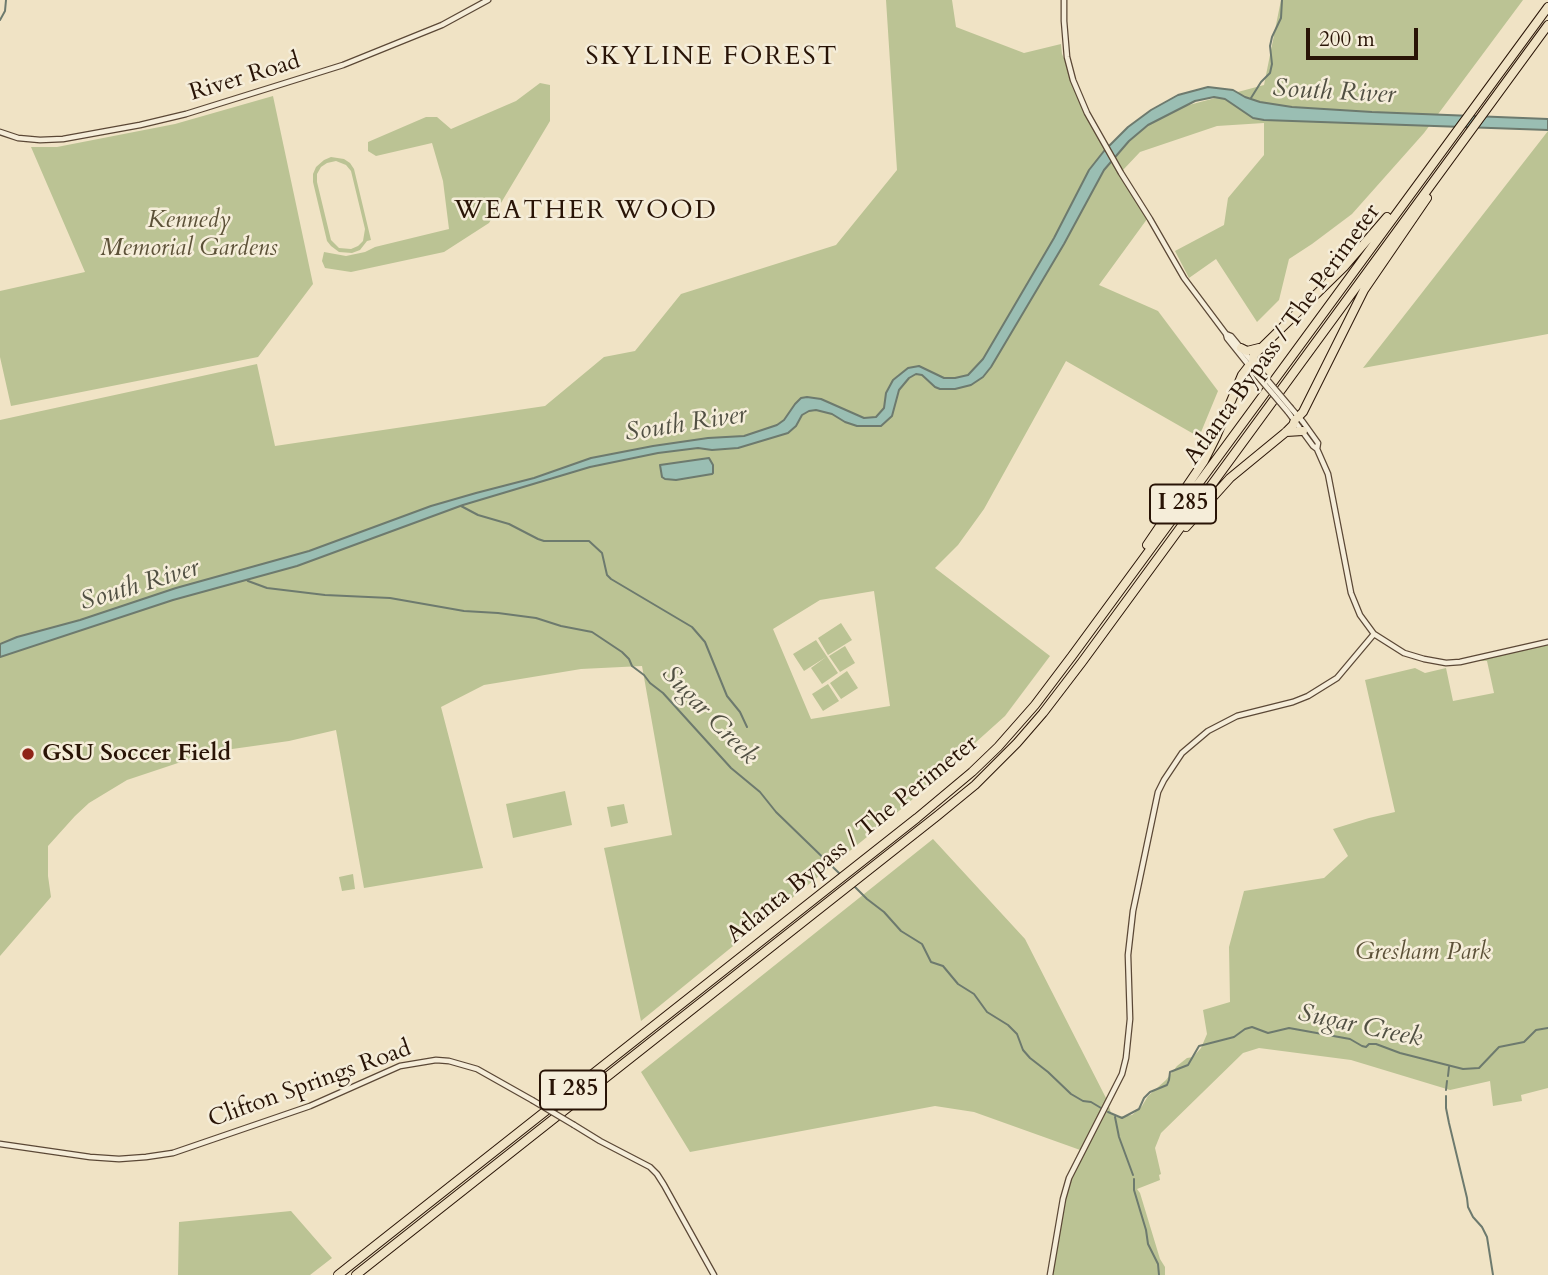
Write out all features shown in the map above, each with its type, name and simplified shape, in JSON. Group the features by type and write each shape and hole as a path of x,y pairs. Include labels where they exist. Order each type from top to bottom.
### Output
{"highway":[{"name":"Atlanta Bypass / The Perimeter","path":"338,1275 917,818 972,772 1010,734 1035,705 1548,7"},
{"name":"Atlanta Bypass / The Perimeter","path":"356,1275 924,826 982,778 1030,728 1158,558 1548,25"},
{"path":"1158,558 1230,478 1293,425 1305,408 1364,290 1406,231 1468,134"},
{"path":"1109,605 1204,461 1242,375 1254,368 1254,355 1344,267 1427,170"},
{"path":"1241,348 1248,351 1262,347"},
{"path":"1286,432 1303,430"}],"street":[{"name":"River Road","path":"0,132 40,141 63,139 186,114 343,65 442,24 488,0"},
{"path":"1064,0 1068,57 1073,80 1087,113 1184,278 1227,338 1315,439 1318,443 1317,449"},
{"path":"1226,334 1231,335 1254,368"},
{"path":"1297,418 1317,449 1328,474 1351,593 1360,615 1374,634 1404,653 1424,660 1446,663 1548,642"},
{"path":"1050,1275 1062,1199 1069,1178 1122,1074 1126,1058 1130,1019 1128,955 1133,911 1158,792 1164,780 1182,753 1217,725 1237,716 1303,699 1332,682 1374,634"},
{"name":"Clifton Springs Road","path":"0,1144 119,1159 173,1153 310,1106 393,1069 417,1062 449,1061 477,1069 650,1167 664,1185 714,1275"}],"green space":[{"path":"886,0 952,0 956,27 1024,53 1061,44 1062,54 1106,148 1144,117 1264,85 1281,0 1523,0 1424,133 1352,214 1289,259 1279,300 1257,322 1216,259 1189,278 1175,251 1224,225 1228,198 1264,155 1264,123 1217,126 1140,152 1123,170 1150,215 1099,285 1158,311 1218,391 1199,437 1066,361 984,509 958,545 935,568 1050,656 1005,716 905,806 641,1021 604,848 672,835 642,666 581,669 484,685 441,707 483,868 364,888 336,730 289,741 211,752 127,780 89,803 75,816 48,846 51,897 0,956 0,420 257,364 275,446 545,406 604,357 635,351 681,294 836,245 897,170","holes":["874,591 890,706 811,719 773,629 820,600"]},
{"path":"540,83 550,85 550,121 489,223 444,252 351,272 325,268 322,261 324,252 346,256 449,229 443,181 432,143 376,156 368,151 368,142 426,117 437,117 451,129 516,101"},
{"name":"Kennedy Memorial Gardens","path":"273,96 313,284 258,357 11,406 0,357 0,291 85,272 31,147 57,147 175,124"},
{"path":"1548,131 1548,334 1363,368 1414,303"},
{"path":"331,157 344,159 354,169 371,240 352,253 339,252 327,241 313,182 316,167","holes":["336,161 346,165 351,171 365,229 363,241 351,249 339,248 331,240 317,182 317,174 327,163"]},
{"path":"841,623 852,640 828,655 818,638"},
{"path":"816,640 838,673 822,684 811,668 826,657 804,671 793,654"},
{"name":"Gresham Park","path":"1548,645 1548,1088 1521,1095 1522,1101 1493,1106 1490,1081 1450,1090 1351,1060 1259,1048 1243,1053 1161,1133 1155,1148 1160,1180 1137,1189 1165,1267 1165,1275 1049,1275 1065,1187 1083,1151 974,1112 935,1106 690,1152 641,1072 933,839 1025,939 1107,1100 1111,1113 1117,1117 1132,1115 1177,1066 1193,1057 1201,1048 1207,1034 1203,1010 1230,1002 1229,947 1244,891 1324,878 1348,856 1333,829 1395,812 1365,680 1415,668 1425,673 1446,668 1453,701 1494,693 1487,661 1471,661"},
{"path":"845,646 855,663 840,672 829,656"},
{"path":"847,671 858,688 841,699 830,683"},
{"path":"828,684 839,701 823,711 812,694"},
{"path":"565,791 572,825 513,838 506,804"},
{"path":"624,804 628,823 611,827 607,807"},
{"path":"353,874 355,889 342,891 339,877"},
{"path":"291,1211 332,1258 310,1275 178,1275 179,1222"}],"water":[{"name":"South River","path":"1208,87 1233,90 1260,102 1292,107 1548,119 1548,130 1264,120 1253,118 1225,99 1214,97 1195,101 1148,125 1129,141 1104,170 1064,244 991,367 971,385 940,389 922,375 916,374 899,390 892,416 881,426 857,426 816,410 802,415 788,433 738,448 698,448 658,453 590,467 463,505 297,566 173,600 0,657 0,644 17,637 309,551 431,506 534,478 591,458 708,438 744,436 777,425 801,398 807,397 821,399 864,418 876,417 884,408 886,393 893,380 908,368 919,366 944,378 968,375 983,359 1054,238 1089,170 1104,151 1128,127 1151,110 1178,95"},
{"path":"709,458 713,465 712,474 676,480 662,477 660,465"}],"waterway":[{"path":"0,20 5,11 6,0"},
{"path":"1251,98 1270,73 1270,46 1281,18 1282,0"},
{"path":"461,506 544,541 589,541 602,553 607,575 611,579 692,627 705,642 727,696 740,712 747,727"},
{"name":"Sugar Creek","path":"247,580 267,588 325,595 390,598 464,611 536,618 592,632 622,652 632,666 663,693 731,768 760,792 776,812 840,874"},
{"name":"Sugar Creek","path":"855,887 901,931 922,944 931,962 943,966 958,984 974,994 987,1012 1008,1025 1017,1034 1023,1050 1030,1058 1071,1094 1101,1108"},
{"name":"Sugar Creek","path":"1108,1112 1122,1118 1139,1109 1150,1092 1167,1085 1170,1072 1188,1065 1199,1046 1234,1037 1252,1027 1268,1033 1289,1028 1350,1039 1366,1047 1376,1044 1463,1069 1479,1068 1499,1047 1524,1042 1536,1030 1548,1028"},
{"path":"1448,1076 1449,1067"},
{"path":"1446,1090 1447,1081"},
{"path":"1446,1096 1446,1108 1468,1207 1487,1237 1493,1275"},
{"path":"1115,1117 1119,1137 1133,1175"},
{"path":"1134,1179 1134,1190 1148,1244 1158,1264 1159,1275"}],"place":[{"name":"GSU Soccer Field","path":"28,754"}],"district":[{"name":"SKYLINE FOREST","path":"712,58"},
{"name":"WEATHER WOOD","path":"586,212"}]}
